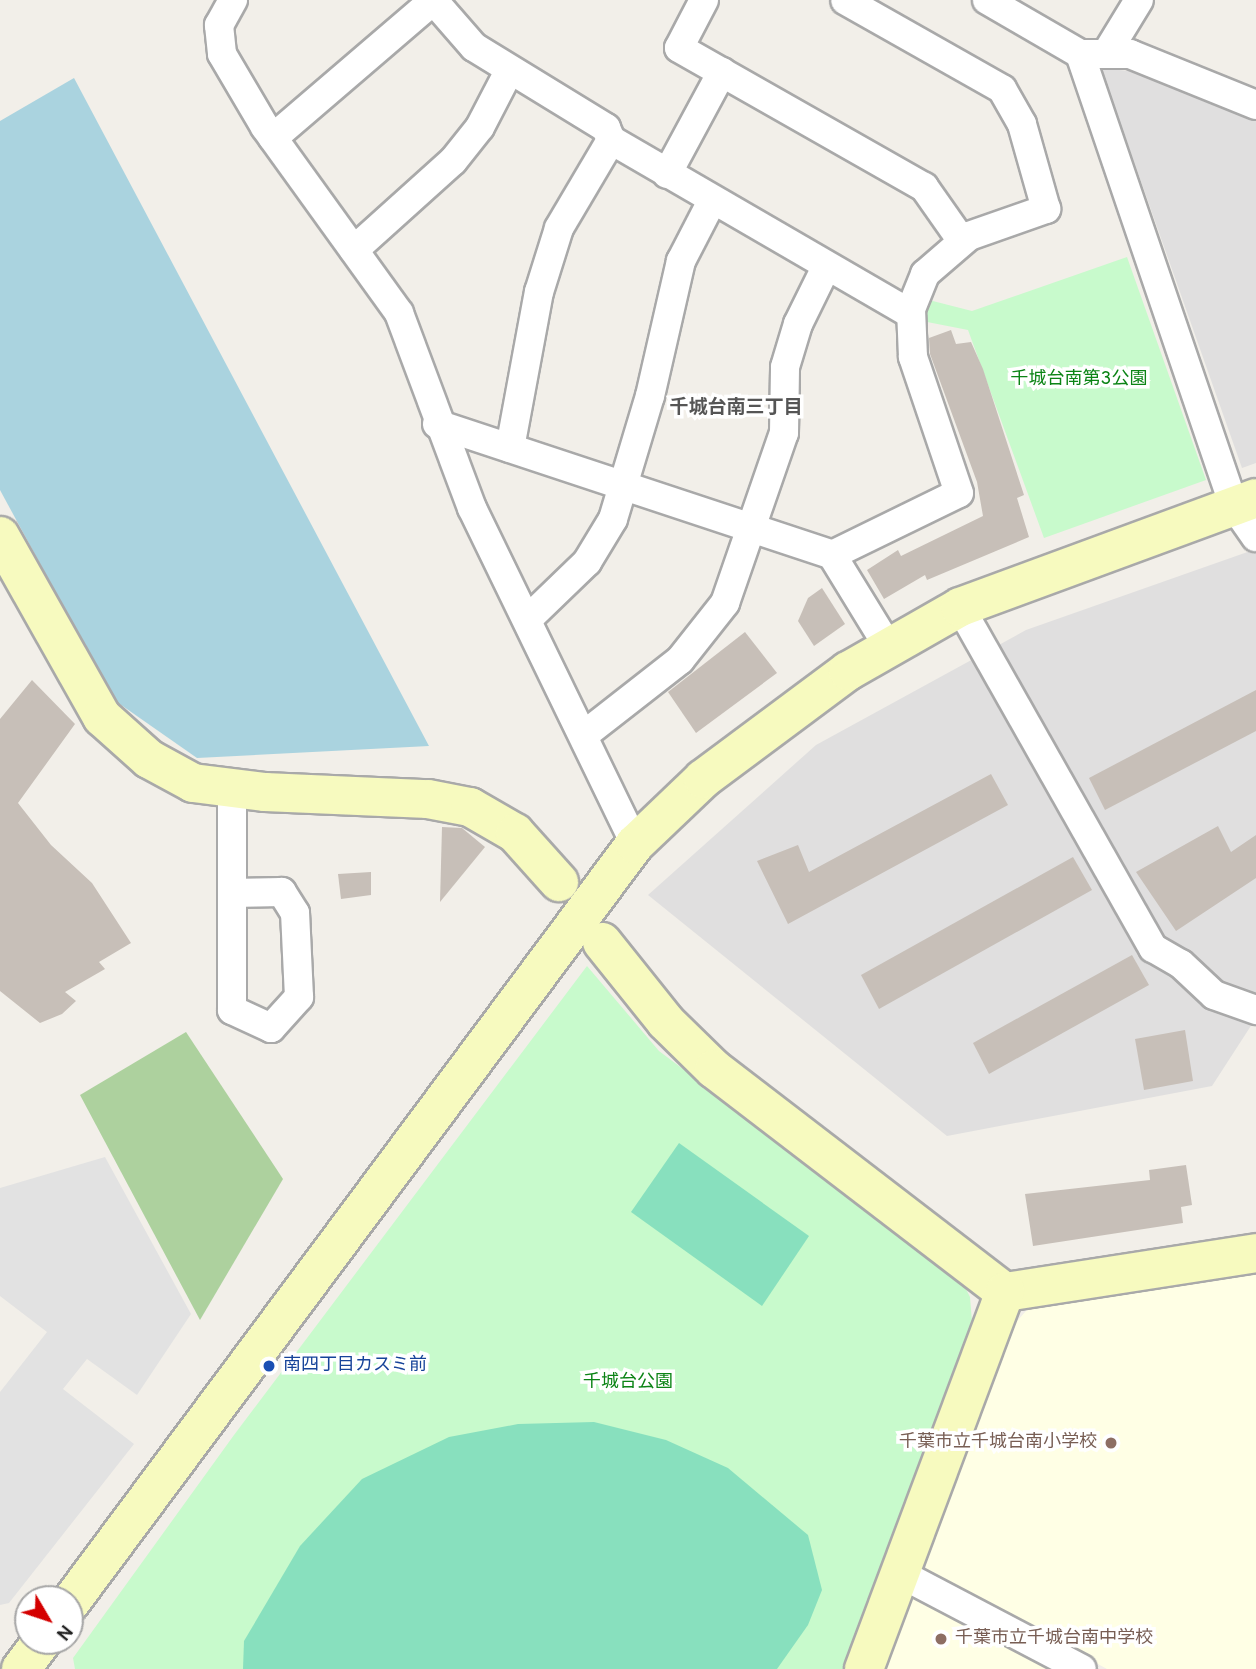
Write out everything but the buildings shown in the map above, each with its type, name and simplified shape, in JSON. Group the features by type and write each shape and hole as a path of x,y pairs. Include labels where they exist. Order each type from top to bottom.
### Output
{"street":[{"path":"233,0 219,25 222,54 273,138 399,313 437,424 472,508 528,618 635,844"},
{"path":"704,0 679,48 924,187 962,241"},
{"path":"832,555 959,493 914,357 910,313 925,274 962,241 1046,209 1022,124 1002,89 845,0"},
{"path":"986,0 1093,54 1130,54 1256,105"},
{"path":"1093,54 1139,0"},
{"path":"273,138 433,1 474,47 508,73 606,128 611,141 910,313"},
{"path":"1093,54 1256,537"},
{"path":"667,174 722,72"},
{"path":"354,250 453,161 480,127 508,73"},
{"path":"510,448 539,292 559,228 611,141"},
{"path":"528,618 587,562 613,519 650,396 681,261 712,201"},
{"path":"584,735 680,660 712,626 754,529 784,433 785,367 798,324 826,267"},
{"path":"437,424 832,555 889,648"},
{"path":"83,1585 635,844 768,726 889,648 960,607 1245,502"},
{"path":"0,536 102,717 160,765 193,782 232,788 428,799 470,807 516,833 559,882"},
{"path":"960,607 1153,948 1181,964 1214,995 1256,1010"},
{"path":"232,788 232,892 232,1010 271,1028 299,997 295,913 282,892 232,892"},
{"path":"602,942 666,1022 714,1069 1005,1292 1256,1253"},
{"path":"864,1669 1005,1292"},
{"path":"901,1574 1082,1669"}],"shaded area":[{"path":"1101,68 1138,72 1256,121 1256,463 1242,468"},
{"path":"1256,549 1256,1018 1212,1086 947,1136 648,895 816,745 1026,630"},
{"path":"105,1157 191,1314 137,1395 87,1359 63,1389 134,1444 23,1585 14,1585 14,1597 9,1603 0,1605 0,1392 47,1332 0,1296 0,1188"},
{"name":"千葉市立千城台南小学校","path":"1256,1270 1256,1669 1107,1669 927,1570 922,1559 1011,1328 1026,1311 1063,1298"},
{"name":"千葉市立千城台南中学校","path":"911,1593 1048,1669 878,1669"}],"green space":[{"name":"千城台南第3公園","path":"1127,257 1206,480 1044,538 968,330 917,320 921,298 972,311"},
{"name":"千城台公園","path":"587,966 659,1051 960,1277 970,1297 973,1334 845,1669 75,1669 73,1658 75,1655 84,1655 84,1643 234,1435"},
{"path":"186,1032 283,1179 200,1320 80,1095"},
{"path":"679,1143 809,1236 762,1306 631,1212"},
{"path":"594,1422 666,1440 728,1468 808,1535 822,1590 808,1625 777,1669 243,1669 244,1641 300,1546 362,1479 449,1437 518,1424"}],"water":[{"path":"74,78 429,746 197,758 114,700 0,490 0,121"}],"place":[{"name":"南四丁目カスミ前","path":"269,1366"},
{"name":"千葉市立千城台南小学校","path":"1111,1443"},
{"name":"千葉市立千城台南中学校","path":"941,1639"}],"district":[{"name":"千城台南三丁目","path":"736,409"}]}
